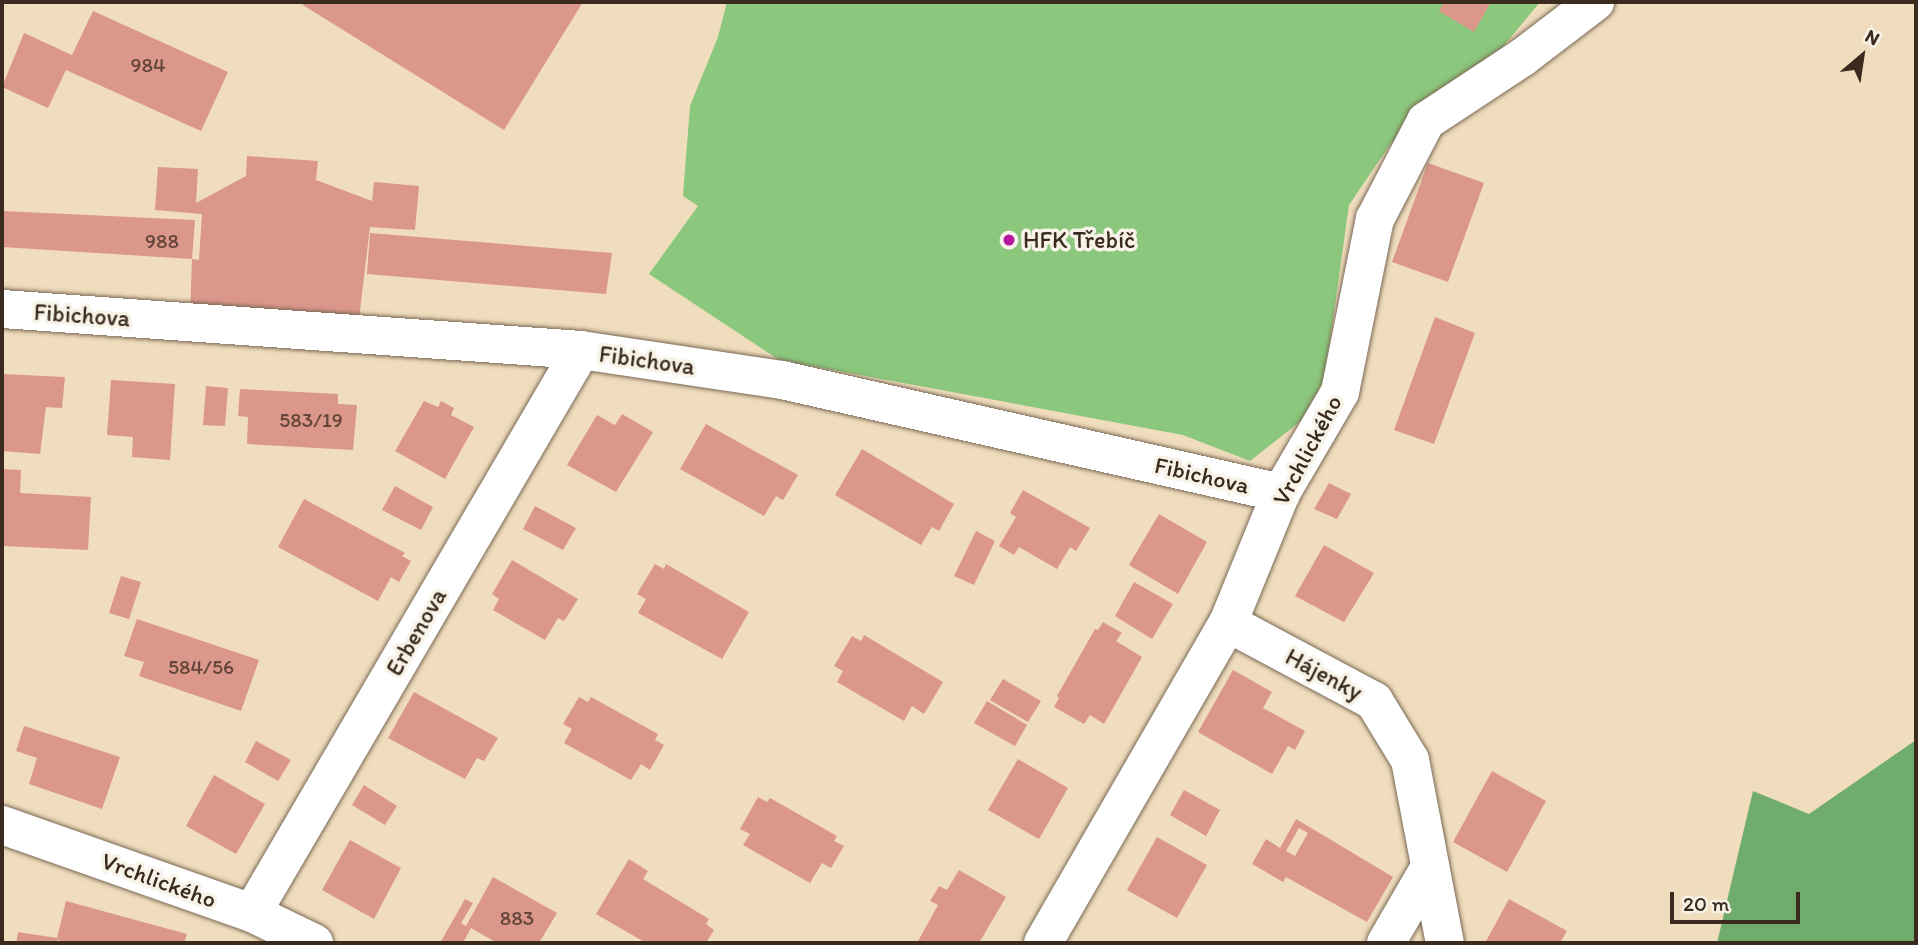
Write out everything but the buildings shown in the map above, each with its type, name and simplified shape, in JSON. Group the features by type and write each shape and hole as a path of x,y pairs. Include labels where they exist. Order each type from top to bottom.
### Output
{"street":[{"name":"Vrchlického","path":"1043,943 1228,622 1280,493 1340,392 1375,219 1426,121 1523,57 1595,2"},
{"name":"Fibichova","path":"2,309 581,350 782,380 1280,493"},
{"name":"Erbenova","path":"252,914 581,350"},
{"name":"Hájenky","path":"1228,622 1374,701 1410,760 1445,943"},
{"name":"Vrchlického","path":"2,825 252,914 314,943"},
{"path":"1386,943 1430,867"}],"green space":[{"name":"HFK Třebíč","path":"727,2 1540,2 1482,72 1391,143 1349,205 1325,376 1306,417 1250,461 1183,435 779,360 649,274 698,206 683,196 690,106 718,37"},
{"path":"1916,740 1916,943 1717,943 1753,791 1809,814"}],"place":[{"name":"HFK Třebíč","path":"1009,240"}]}
